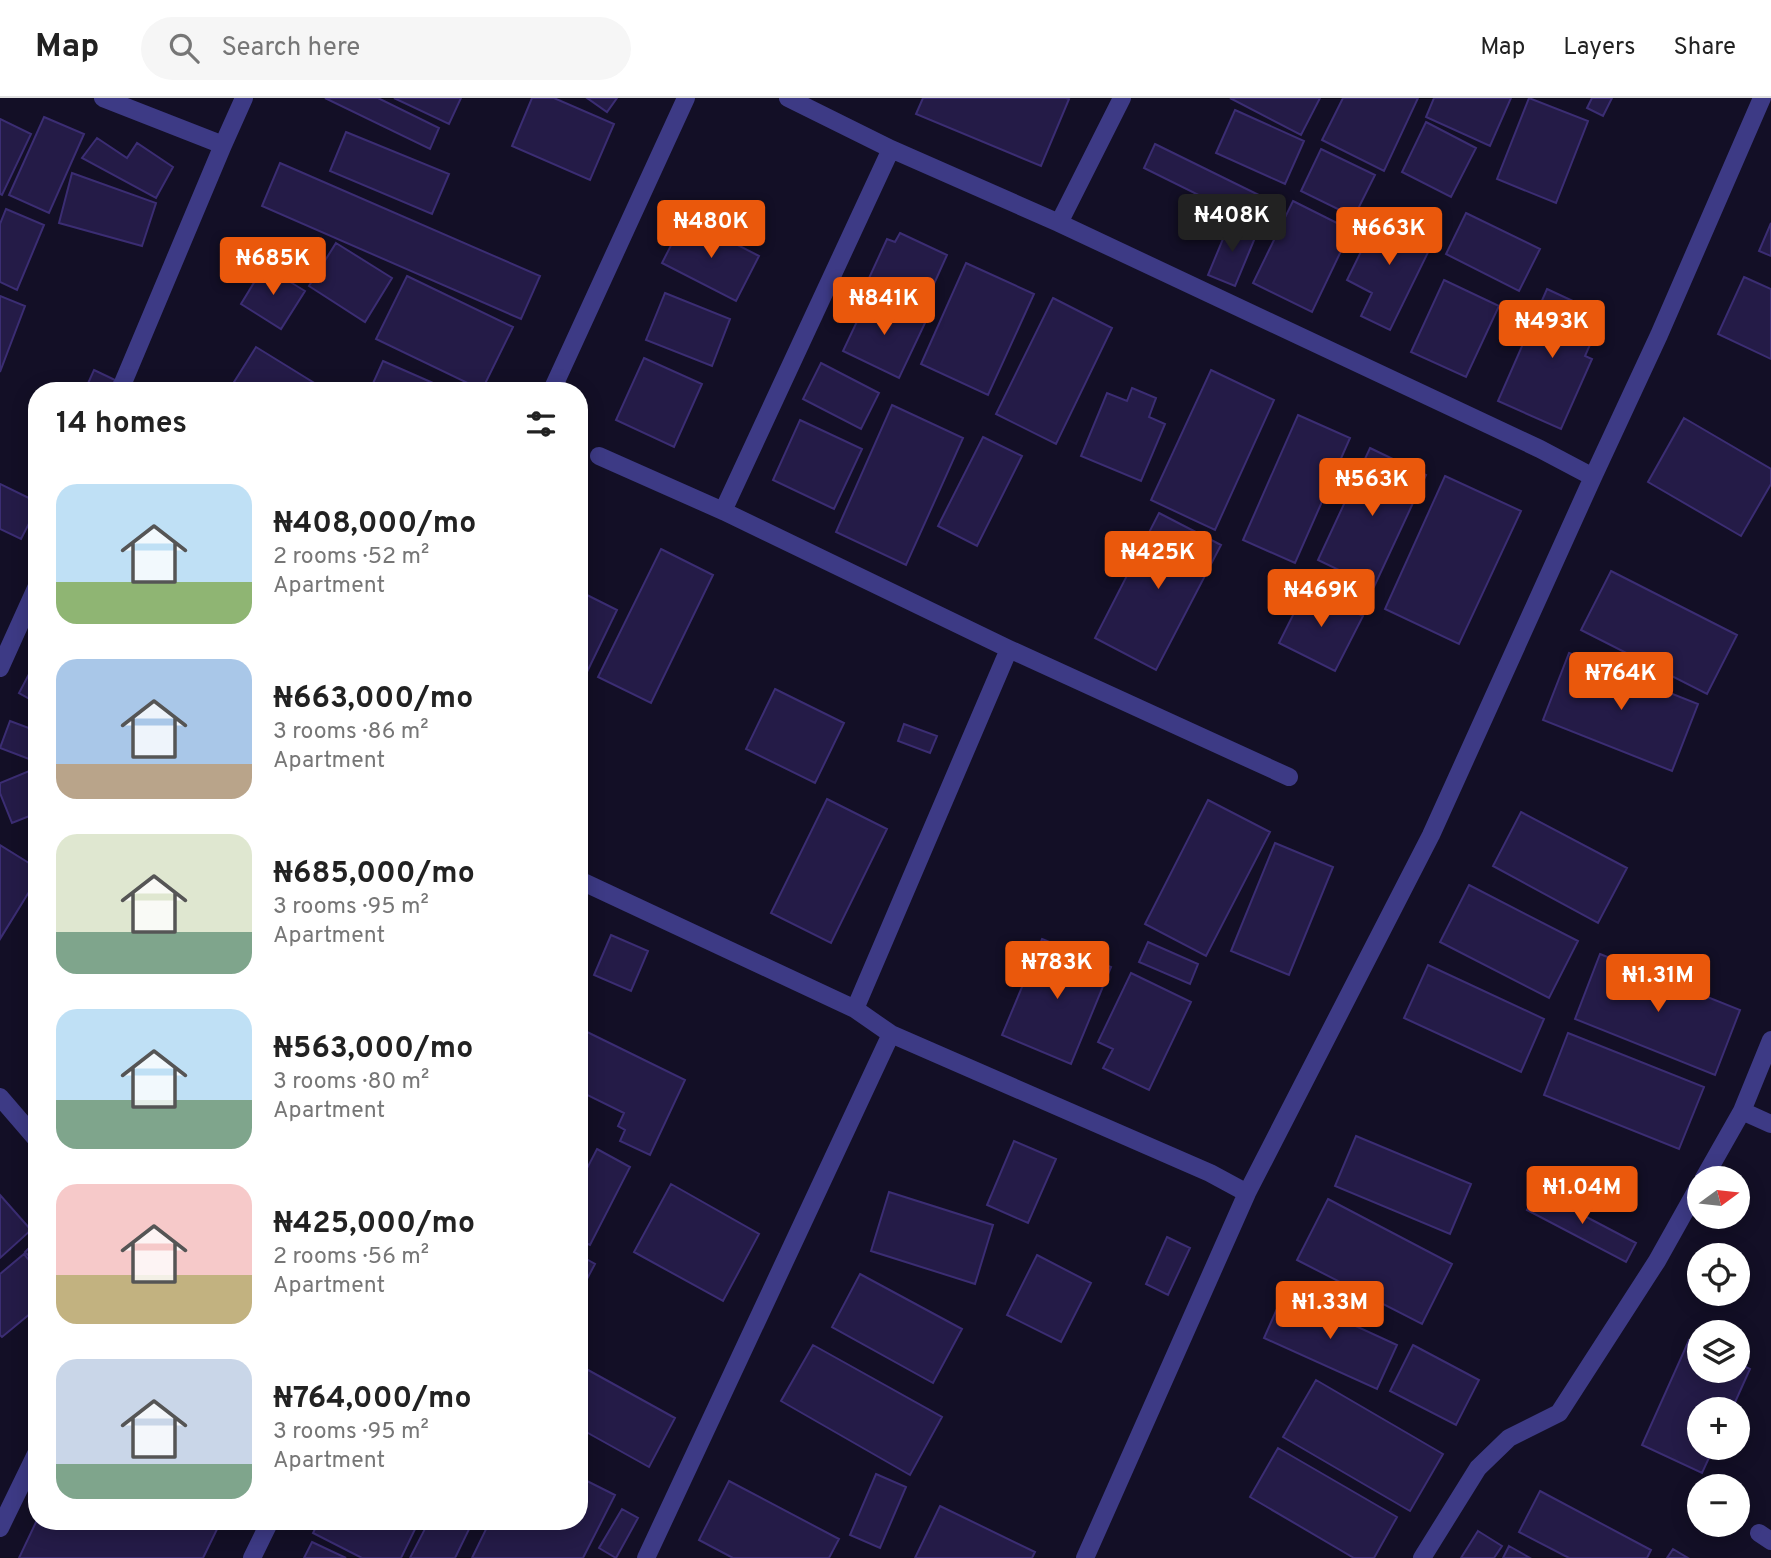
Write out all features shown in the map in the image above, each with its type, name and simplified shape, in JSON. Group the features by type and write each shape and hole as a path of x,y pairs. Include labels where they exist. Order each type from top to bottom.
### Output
{"street":[{"path":"103,98 223,145"},
{"path":"123,382 244,98"},
{"path":"556,382 686,98"},
{"path":"788,98 891,149 1059,223 1540,449 1593,477"},
{"path":"1059,223 1122,98"},
{"path":"1085,1558 1247,1194 1431,835 1659,335 1759,99"},
{"path":"723,511 891,149"},
{"path":"599,456 723,511 1009,649 1289,777"},
{"path":"0,668 28,606"},
{"path":"855,1009 1009,649"},
{"path":"588,884 855,1009 891,1034 1210,1173 1247,1194"},
{"path":"646,1558 891,1034"},
{"path":"1711,1166 1742,1111 1771,1040"},
{"path":"0,1097 28,1130"},
{"path":"1742,1111 1771,1124"},
{"path":"1422,1558 1478,1468 1509,1438 1559,1412 1657,1261 1687,1207"},
{"path":"0,1528 28,1470"},
{"path":"252,1558 266,1530"}],"building":[{"path":"325,98 378,98 439,128 430,149"},
{"path":"394,98 461,98 449,124"},
{"path":"532,98 554,98 614,124 590,180 512,146"},
{"path":"587,98 617,98 607,112"},
{"path":"923,98 1069,99 1041,166 916,114"},
{"path":"1230,98 1320,98 1301,135"},
{"path":"1343,98 1418,98 1384,171 1322,140"},
{"path":"1434,98 1511,98 1490,146 1426,117"},
{"path":"1529,98 1588,121 1556,203 1497,179"},
{"path":"1592,98 1612,98 1603,116 1587,108"},
{"path":"1235,110 1304,141 1285,184 1216,153"},
{"path":"44,117 84,134 49,213 9,195"},
{"path":"0,119 31,134 2,195 0,194"},
{"path":"1426,122 1476,148 1451,197 1402,172"},
{"path":"346,132 449,174 432,214 330,171"},
{"path":"97,138 127,158 137,143 173,167 156,198 82,158"},
{"path":"1155,144 1269,200 1257,224 1144,168"},
{"path":"1321,149 1375,175 1354,217 1301,191"},
{"path":"280,163 540,276 521,319 262,206"},
{"path":"72,173 156,203 142,246 59,223"},
{"path":"1293,201 1351,230 1312,312 1253,283"},
{"path":"6,209 44,225 17,290 0,282 0,224"},
{"path":"1381,211 1435,238 1390,330 1361,316 1372,293 1347,280"},
{"path":"1466,213 1540,249 1519,291 1446,254"},
{"path":"685,218 759,256 736,301 662,263"},
{"path":"1230,222 1257,233 1235,286 1208,275"},
{"path":"1771,223 1771,256 1759,251"},
{"path":"900,233 947,255 920,315 864,289 887,239 895,242"},
{"path":"336,243 392,278 365,322 309,286"},
{"path":"966,263 1034,294 988,395 921,364"},
{"path":"264,266 305,291 281,329 241,304"},
{"path":"407,276 513,327 486,382 465,382 376,339"},
{"path":"1744,277 1771,289 1771,359 1718,334"},
{"path":"1444,280 1499,306 1466,377 1411,352"},
{"path":"1547,289 1603,315 1585,356 1592,359 1561,429 1498,401"},
{"path":"665,293 730,319 712,366 646,340"},
{"path":"0,296 25,306 0,372"},
{"path":"869,296 925,323 899,378 843,351"},
{"path":"1053,298 1112,328 1056,444 996,414"},
{"path":"256,347 313,382 234,382"},
{"path":"644,358 702,384 674,447 616,420"},
{"path":"383,361 431,382 374,382"},
{"path":"821,363 879,393 861,429 803,399"},
{"path":"94,370 115,380 114,382 89,382"},
{"path":"1211,370 1274,400 1215,530 1151,500"},
{"path":"1132,388 1156,398 1149,417 1165,424 1141,481 1081,456 1107,393 1127,401"},
{"path":"892,405 963,438 906,565 836,532"},
{"path":"1298,415 1350,438 1295,563 1243,540"},
{"path":"1684,418 1771,469 1771,484 1741,536 1648,482"},
{"path":"800,420 862,449 834,509 773,480"},
{"path":"983,437 1022,456 977,546 938,526"},
{"path":"1370,448 1426,475 1374,587 1318,560"},
{"path":"1445,476 1521,511 1459,644 1385,609"},
{"path":"0,484 28,498 28,525 21,539 0,529"},
{"path":"1159,513 1221,545 1156,670 1095,638"},
{"path":"661,549 713,575 651,703 598,677"},
{"path":"1611,571 1737,635 1707,694 1581,630"},
{"path":"1307,587 1363,616 1335,671 1279,643"},
{"path":"588,596 617,610 588,670"},
{"path":"1569,653 1698,704 1672,771 1543,720"},
{"path":"28,676 28,698 19,693"},
{"path":"775,689 844,723 815,783 746,749"},
{"path":"10,721 28,728 28,759 0,748"},
{"path":"904,724 937,736 930,753 898,741"},
{"path":"28,771 28,817 12,823 0,793 0,783"},
{"path":"827,799 887,829 831,943 771,913"},
{"path":"1208,800 1270,832 1206,956 1145,924"},
{"path":"1521,812 1627,868 1598,923 1493,866"},
{"path":"1275,843 1333,867 1289,975 1231,951"},
{"path":"0,845 28,862 28,894 0,939"},
{"path":"1469,885 1578,941 1549,998 1440,942"},
{"path":"611,935 648,951 631,991 594,975"},
{"path":"1042,939 1111,967 1071,1064 1002,1035"},
{"path":"1148,942 1198,964 1190,984 1139,962"},
{"path":"1600,954 1740,1010 1715,1075 1575,1019"},
{"path":"1428,965 1544,1019 1521,1072 1404,1018"},
{"path":"1131,973 1191,1002 1149,1090 1103,1068 1113,1049 1098,1042"},
{"path":"588,1032 685,1080 650,1155 620,1141 625,1130 618,1126 624,1113 588,1095"},
{"path":"1568,1033 1704,1087 1679,1149 1544,1095"},
{"path":"1356,1136 1471,1184 1450,1234 1335,1186"},
{"path":"1014,1141 1056,1159 1028,1223 987,1205"},
{"path":"597,1149 630,1167 590,1245 588,1244 588,1166"},
{"path":"671,1184 759,1234 723,1301 634,1252"},
{"path":"1537,1191 1636,1243 1626,1262 1527,1210"},
{"path":"889,1192 993,1225 975,1284 871,1251"},
{"path":"0,1195 28,1227 28,1233 0,1258"},
{"path":"1328,1199 1452,1264 1422,1324 1297,1260"},
{"path":"1167,1237 1190,1248 1168,1295 1146,1284"},
{"path":"24,1254 28,1259 28,1315 2,1337 0,1335 0,1274"},
{"path":"1037,1255 1091,1283 1061,1342 1007,1315"},
{"path":"588,1260 595,1264 588,1277"},
{"path":"860,1274 962,1329 933,1383 832,1327"},
{"path":"1284,1293 1397,1345 1377,1389 1264,1338"},
{"path":"1687,1344 1687,1383 1744,1383 1737,1397 1687,1397 1687,1460 1708,1460 1702,1473 1642,1445"},
{"path":"813,1345 942,1417 910,1475 781,1401"},
{"path":"1413,1345 1479,1380 1456,1425 1390,1391"},
{"path":"588,1370 675,1418 649,1467 588,1433"},
{"path":"1316,1380 1443,1454 1410,1511 1283,1437"},
{"path":"1278,1448 1397,1517 1374,1558 1354,1558 1250,1497"},
{"path":"876,1474 906,1487 880,1548 850,1535"},
{"path":"729,1481 839,1539 829,1558 733,1558 699,1540"},
{"path":"588,1482 615,1495 583,1558 472,1558 486,1530 588,1530"},
{"path":"1540,1491 1651,1550 1647,1558 1569,1558 1519,1532"},
{"path":"940,1506 1035,1552 1032,1558 915,1558"},
{"path":"622,1509 638,1518 616,1558 599,1548"},
{"path":"32,1530 217,1530 203,1558 19,1558"},
{"path":"314,1530 415,1530 401,1558 362,1558 313,1533"},
{"path":"424,1530 469,1530 455,1558 410,1558"},
{"path":"1478,1531 1502,1546 1494,1558 1461,1558"},
{"path":"312,1542 346,1558 304,1558"},
{"path":"1509,1546 1530,1558 1503,1558"},
{"path":"1673,1549 1688,1558 1667,1558"}]}
